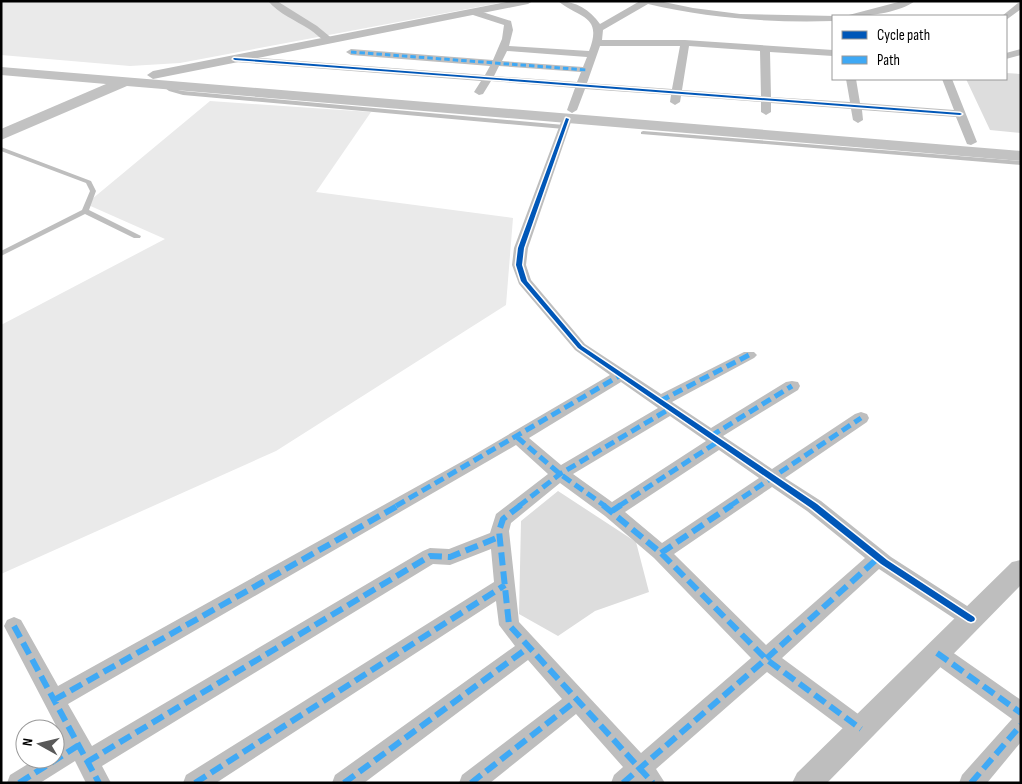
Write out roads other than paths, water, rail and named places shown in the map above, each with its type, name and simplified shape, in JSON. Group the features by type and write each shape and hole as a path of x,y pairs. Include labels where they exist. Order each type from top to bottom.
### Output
{"main road":[{"path":"1,64 690,132 710,125 1021,156"},
{"path":"1,71 127,81 158,80"},
{"path":"1,134 127,81"},
{"path":"568,119 710,125 1021,146"}],"street":[{"path":"272,1 278,7 314,28 329,40"},
{"path":"158,80 235,59 528,1"},
{"path":"562,1 595,21 599,29 587,70 521,248 519,265 524,281 580,347 774,478 814,506 878,558 971,619"},
{"path":"599,29 647,1 704,13 737,17 770,19 832,18"},
{"path":"855,15 884,10 911,1"},
{"path":"1007,16 1021,5"},
{"path":"473,12 508,23 510,29 496,63 479,92"},
{"path":"596,43 685,42 832,53"},
{"path":"674,104 685,42"},
{"path":"502,48 592,54"},
{"path":"764,48 766,112"},
{"path":"351,52 587,70"},
{"path":"1007,56 1021,52"},
{"path":"235,59 960,114"},
{"path":"851,80 858,120"},
{"path":"947,80 970,142"},
{"path":"749,355 665,404 560,474 504,519 499,531 499,537 509,625 577,700 638,778 878,558"},
{"path":"54,700 517,437 622,375"},
{"path":"612,511 792,386"},
{"path":"661,553 861,418"},
{"path":"517,437 560,474 612,511 661,553 766,659 861,729"},
{"path":"19,783 83,754 430,556 450,557 499,537"},
{"path":"807,783 1021,569"},
{"path":"194,783 504,585"},
{"path":"14,626 99,783"},
{"path":"344,783 529,647"},
{"path":"937,653 1021,713"},
{"path":"471,783 577,700"},
{"path":"971,783 1021,725"}],"lane":[{"path":"643,133 690,132 1021,162"},
{"path":"1,148 89,182 93,192 85,211 1,254"},
{"path":"85,211 137,236"}]}
